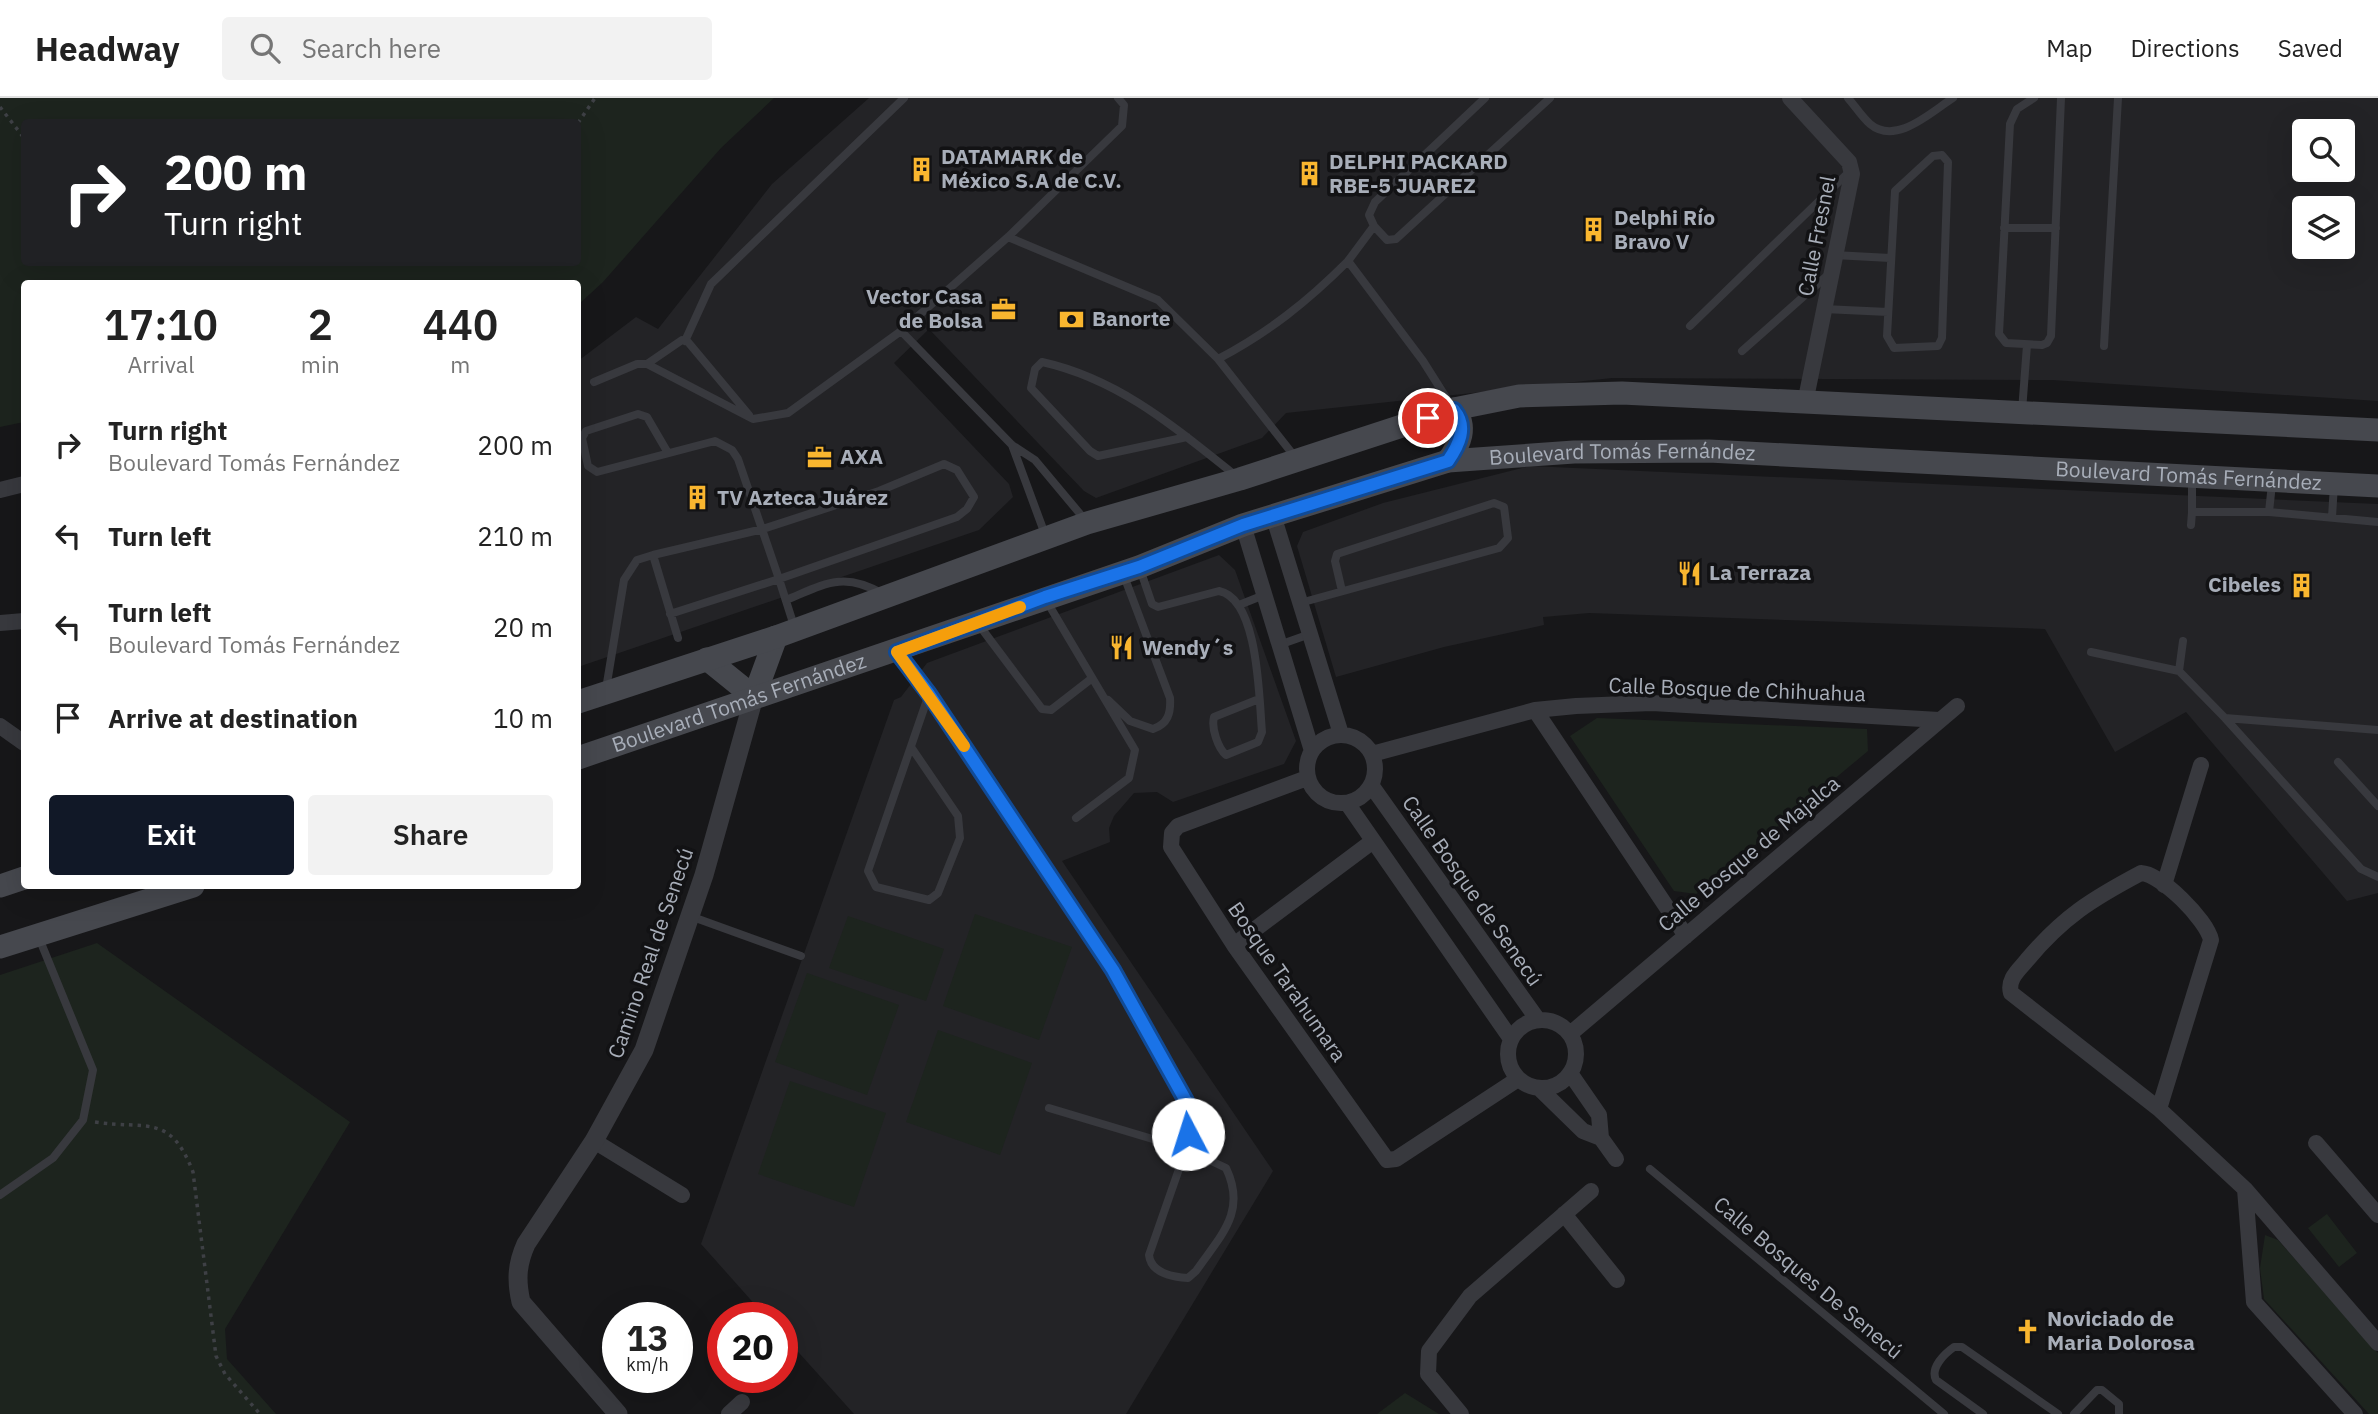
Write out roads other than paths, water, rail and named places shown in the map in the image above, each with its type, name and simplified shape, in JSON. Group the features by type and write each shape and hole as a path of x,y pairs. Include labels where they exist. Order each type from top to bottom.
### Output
{"main road":[{"path":"581,701 786,634 1087,523 1240,479 1454,410 1519,396 1622,393 2378,430"},
{"path":"1448,461 1456,450 1462,430 1462,423 1454,410"},
{"name":"Boulevard Tomás Fernández","path":"581,757 754,696 897,652 1045,597 1131,570 1243,525 1448,461 1574,452 1709,451 2378,486"},
{"path":"707,659 754,696 786,634"},
{"path":"0,886 21,879"},
{"path":"0,947 184,889"}],"street":[{"name":"Calle Fresnel","path":"1790,98 1851,169 1852,181 1805,403"},
{"path":"0,490 21,485"},
{"path":"1273,515 1341,734"},
{"path":"1243,525 1311,751 1307,778 1319,796 1335,803 1347,803 1363,794 1371,785 1375,765 1372,754 1365,744 1353,736 1329,736 1311,751"},
{"path":"0,623 21,621"},
{"name":"Camino Real de Senecú","path":"618,1414 521,1302 517,1286 520,1259 526,1244 594,1141 644,1050 690,916 739,758 754,696"},
{"name":"Calle Bosque de Chihuahua","path":"1372,754 1535,710 1652,703 1939,720"},
{"name":"Calle Bosque de Majalca","path":"1570,1034 1957,706"},
{"path":"1535,710 1686,936"},
{"path":"0,726 21,741"},
{"path":"2164,885 2201,765"},
{"name":"Bosque Tarahumara","path":"1307,778 1178,826 1172,833 1171,846 1234,945 1384,1158 1396,1159 1518,1079"},
{"name":"Calle Bosque de Senecú","path":"1371,785 1538,1020"},
{"path":"1347,803 1511,1039"},
{"path":"1234,945 1373,841"},
{"path":"2159,1109 2210,940 2206,926 2164,885 2152,875 2141,873 2093,899 2054,927 2014,976 2009,987 2013,996 2159,1109 2245,1189 2378,1343"},
{"path":"1540,1088 1562,1082 1570,1073 1576,1050 1570,1034 1550,1021 1538,1020 1518,1030 1511,1039 1508,1062 1518,1079 1540,1088 1583,1131 1601,1138"},
{"path":"1570,1073 1599,1115 1601,1138 1616,1160"},
{"path":"594,1141 682,1195"},
{"path":"2316,1143 2378,1215"},
{"path":"2245,1189 2254,1302 2355,1414"},
{"path":"1461,1414 1428,1374 1429,1350 1470,1296 1591,1191"},
{"path":"1564,1214 1617,1280"},
{"path":"729,1414 742,1402"}],"lane":[{"path":"647,365 685,341 711,285 904,98"},
{"path":"593,383 637,364 647,365 753,419 788,413 901,331 1008,237 1122,126 1125,111 1118,98"},
{"path":"1485,98 1374,202 1369,215 1374,226 1387,240 1396,239 1550,98"},
{"path":"1848,98 1870,124 1892,132 1905,129 1953,98"},
{"path":"2034,98 2011,116 1999,334 2006,343 2026,345 2047,343 2051,336 2061,98"},
{"path":"2104,346 2118,98"},
{"path":"1942,155 1948,162 1942,338 1938,346 1894,348 1887,336 1890,258 1895,191 1933,156 1942,155"},
{"path":"1689,326 1851,169"},
{"path":"1218,359 1263,336 1316,293 1348,261 1374,226"},
{"path":"2004,228 2056,228"},
{"path":"1008,237 1158,300 1218,359 1298,460"},
{"path":"1835,256 1890,258"},
{"path":"1348,261 1423,360 1454,410"},
{"path":"1742,351 1831,272"},
{"path":"1824,309 1888,312"},
{"path":"901,331 1012,445 1035,460 1087,523"},
{"path":"685,341 753,419"},
{"path":"2022,412 2026,345"},
{"path":"1187,437 1098,456 1090,452 1031,388 1035,369 1042,362 1069,368 1107,383 1187,437 1240,479"},
{"path":"668,453 647,417 638,414 586,431 582,438 588,466 597,472 715,441 732,450 763,529 786,600 786,634"},
{"path":"1012,445 1047,538"},
{"path":"605,693 624,580 636,561 763,529 879,491 944,464 957,470 974,496 967,509 957,517 670,614"},
{"path":"2192,476 2192,525"},
{"path":"2269,512 2272,480"},
{"path":"2332,517 2334,484"},
{"path":"1300,603 1499,548 1508,538 1504,507 1494,503 1338,554 1335,561 1342,591"},
{"path":"2192,512 2269,512 2378,523"},
{"path":"653,555 678,638"},
{"path":"1131,570 1152,604 1158,607 1219,591 1229,594 1239,605 1256,660 1262,732 1258,742 1226,755 1222,752 1213,723 1214,717 1259,699"},
{"path":"1098,691 1130,721 1142,727 1160,727 1171,709 1131,570"},
{"path":"786,600 823,585 852,580 886,595"},
{"path":"1239,605 1264,595"},
{"path":"1045,597 1091,680 1135,750 1129,778 1076,818"},
{"path":"978,623 1042,709 1051,710 1091,680"},
{"path":"1279,645 1310,634"},
{"path":"2179,671 2183,641"},
{"path":"897,652 929,694 1113,970 1186,1101 1186,1149 1149,1255 1150,1264 1156,1270 1177,1278 1188,1278 1196,1271 1233,1212 1235,1187 1226,1168 1186,1149 1049,1108"},
{"path":"2091,652 2179,671 2361,869 2378,877"},
{"path":"911,747 958,816 960,830 960,838 938,892 929,900 876,887 868,871 929,694"},
{"path":"2225,718 2378,730"},
{"path":"2338,762 2378,806"},
{"path":"690,916 801,956"},
{"path":"0,1195 53,1158 83,1120 93,1070 38,935"},
{"name":"Calle Bosques De Senecú","path":"1650,1169 1944,1414"},
{"path":"1983,1414 1933,1375 1934,1369 1954,1346 1962,1347 2058,1414"},
{"path":"2074,1414 2097,1390 2119,1404 2119,1414"}],"place":[{"name":"DATAMARK de México S.A de C.V.","path":"921,169"},
{"name":"DELPHI PACKARD RBE-5 JUAREZ","path":"1309,174"},
{"name":"Delphi Río Bravo V","path":"1594,230"},
{"name":"Vector Casa de Bolsa","path":"1003,309"},
{"name":"Banorte","path":"1072,319"},
{"name":"AXA","path":"820,457"},
{"name":"TV Azteca Juárez","path":"697,498"},
{"name":"La Terraza","path":"1689,573"},
{"name":"Cibeles","path":"2301,585"},
{"name":"Wendy´s","path":"1122,648"},
{"name":"Noviciado de Maria Dolorosa","path":"2027,1331"}]}
